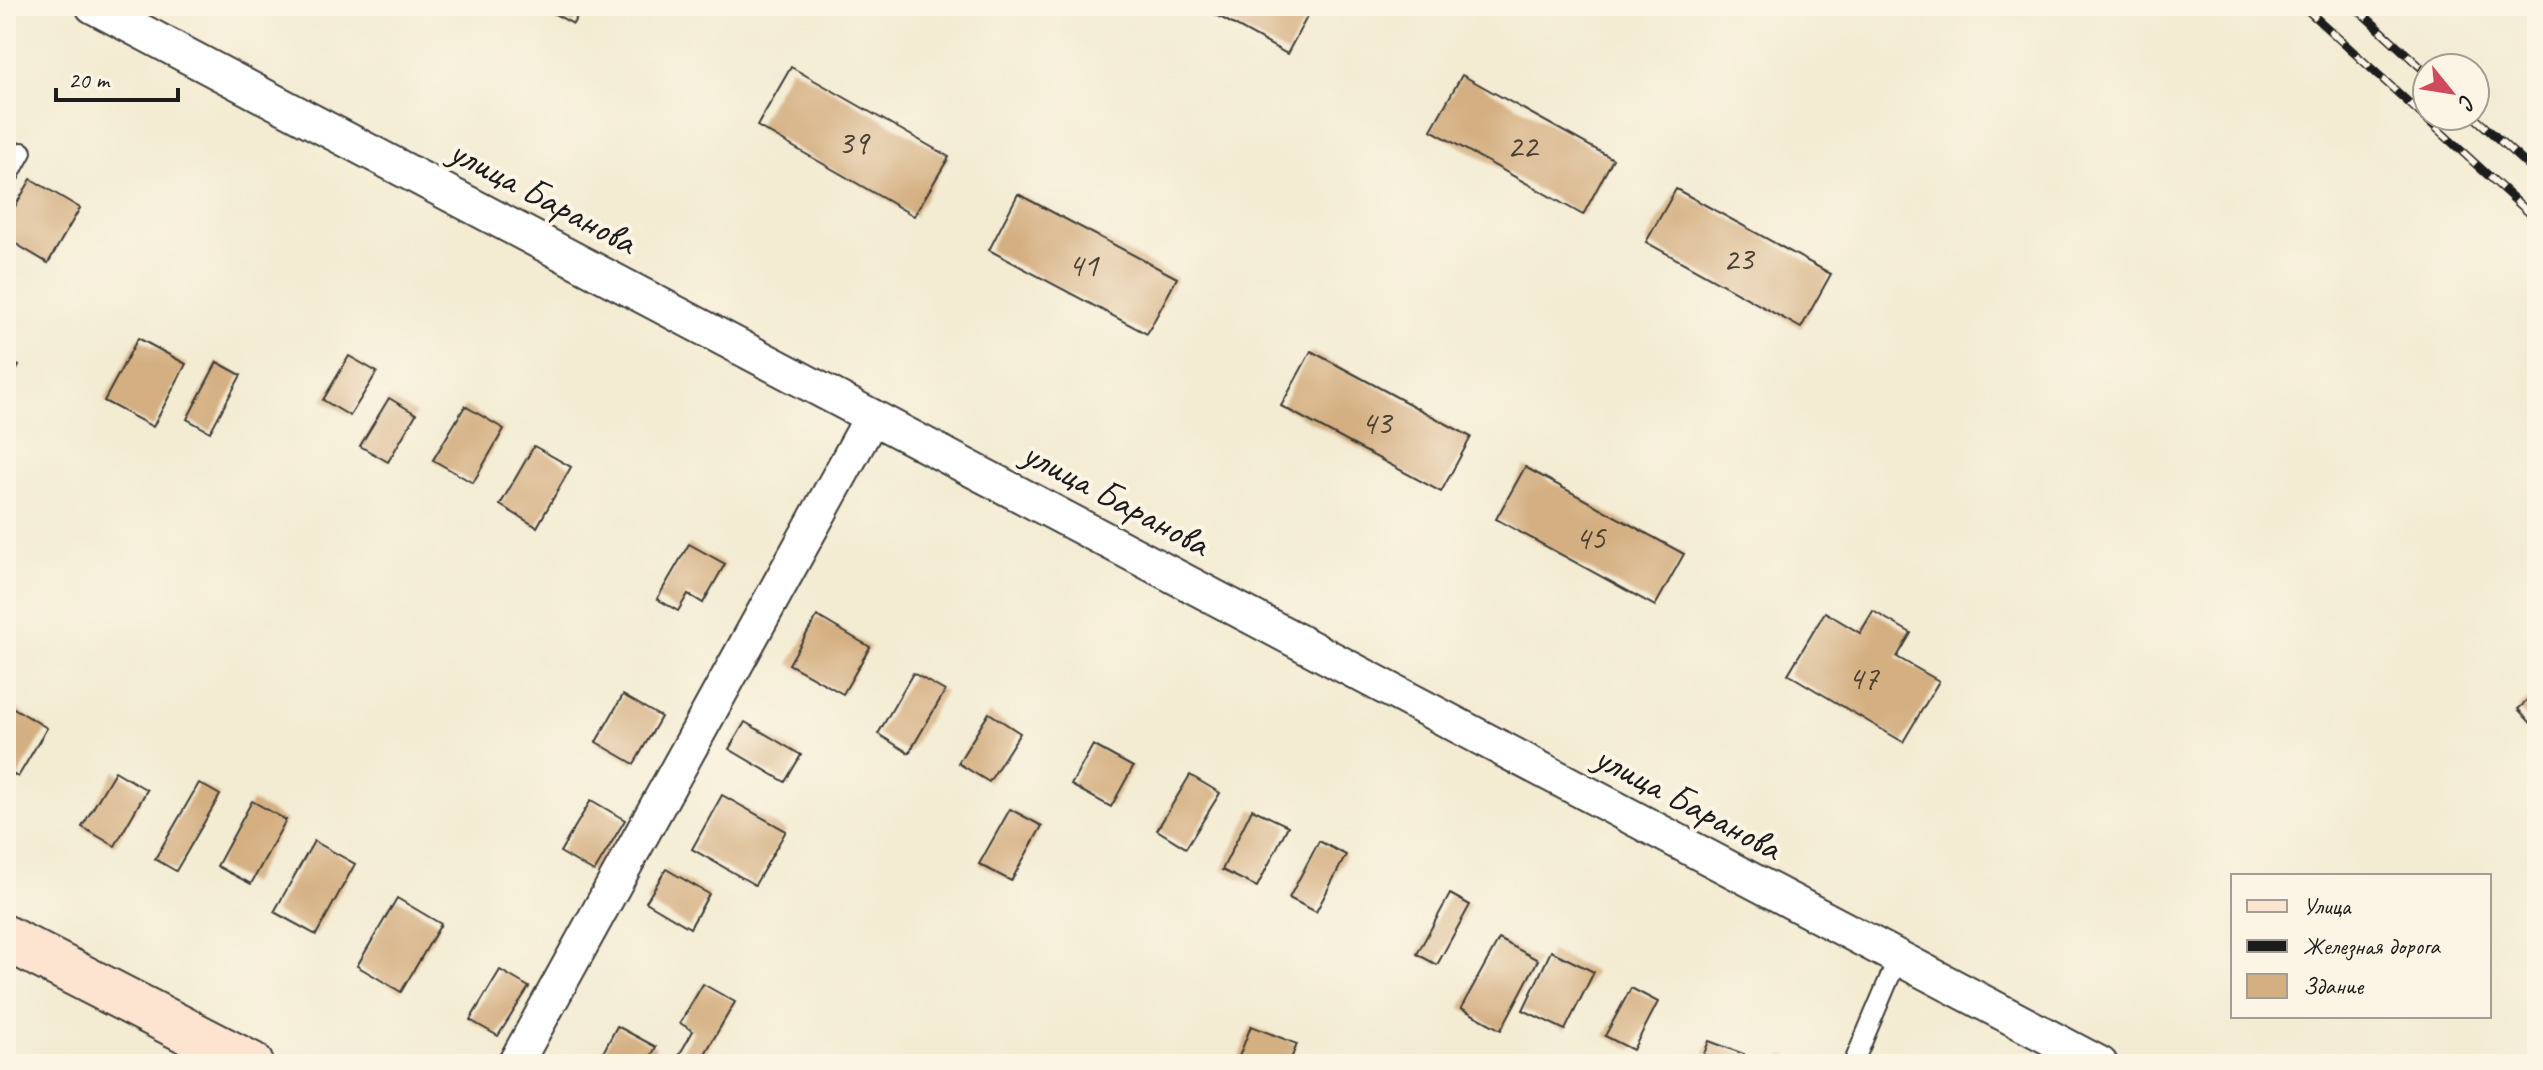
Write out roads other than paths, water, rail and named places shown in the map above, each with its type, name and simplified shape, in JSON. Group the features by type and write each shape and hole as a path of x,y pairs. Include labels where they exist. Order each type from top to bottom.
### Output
{"street":[{"name":"улица Баранова","path":"93,6 1897,960 2100,1064"},
{"path":"515,1064 872,417"},
{"path":"6,938 251,1064"}],"lane":[{"path":"6,181 22,152"},
{"path":"1853,1064 1897,960"}],"railway":[{"path":"2303,6 2537,220"},
{"path":"2354,6 2411,58"},
{"path":"2491,132 2537,174"}]}
